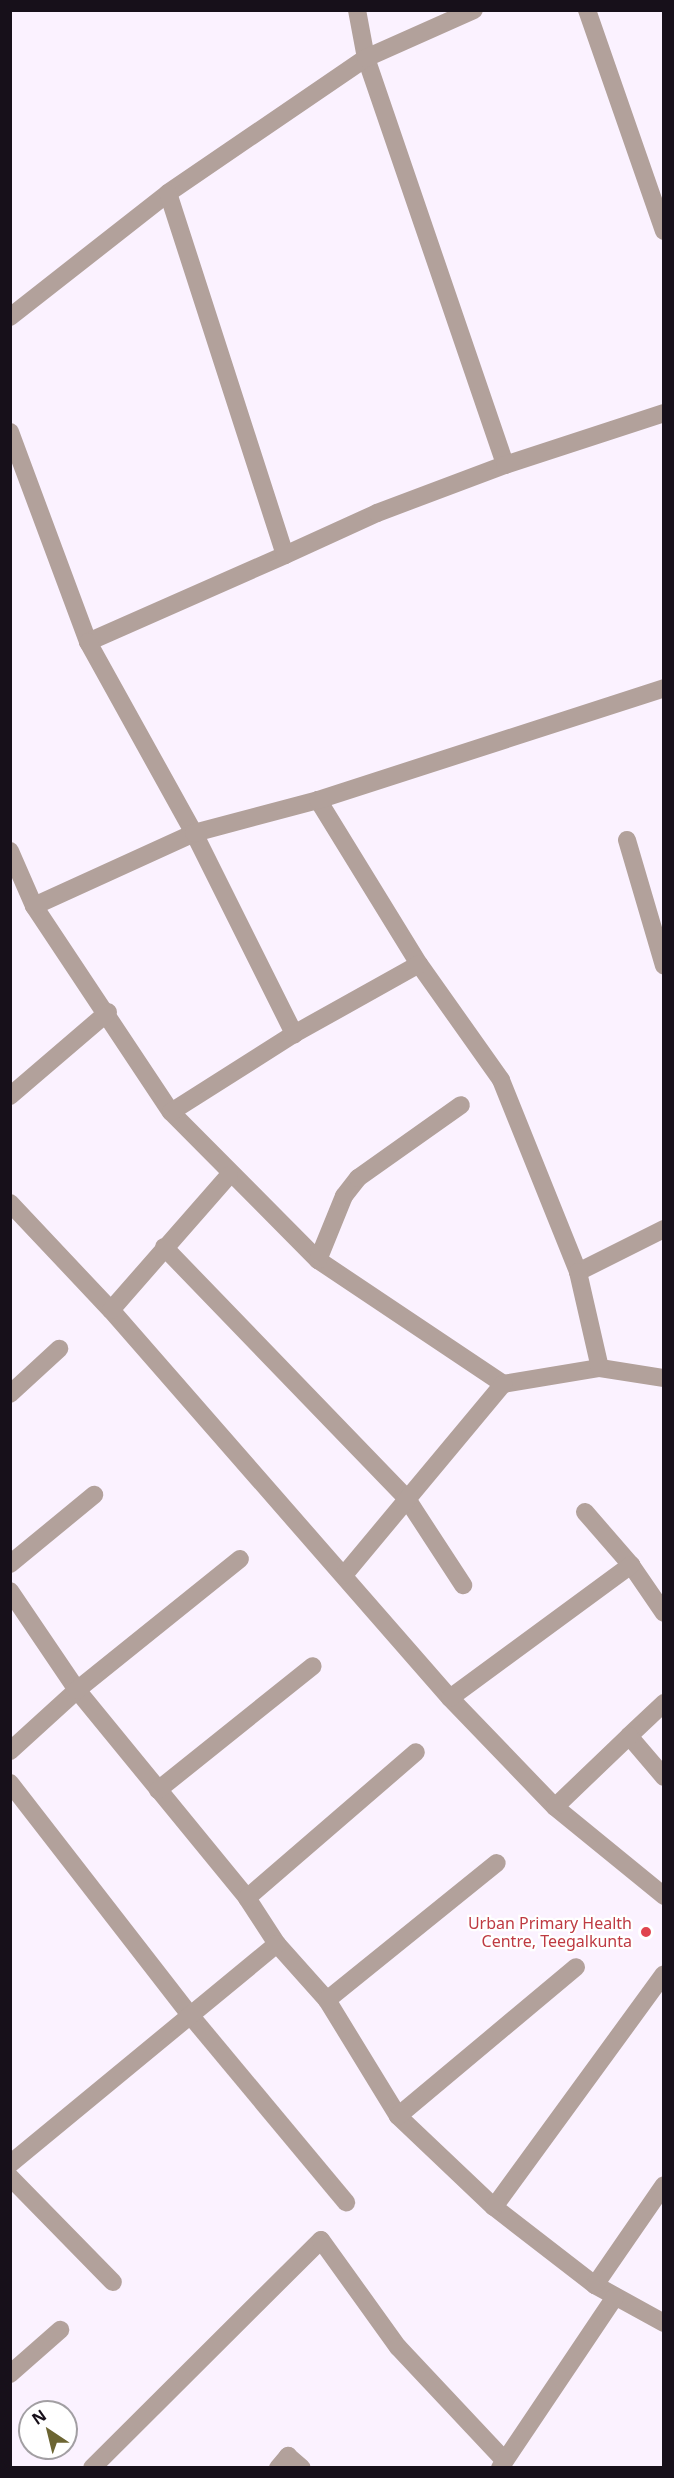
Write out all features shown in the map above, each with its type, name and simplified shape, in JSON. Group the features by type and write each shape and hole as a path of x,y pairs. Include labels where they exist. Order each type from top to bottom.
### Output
{"street":[{"path":"357,10 366,58 505,465"},
{"path":"10,318 168,193 366,58 474,10"},
{"path":"587,10 663,231"},
{"path":"168,193 285,555"},
{"path":"88,642 377,513 505,465 663,413"},
{"path":"10,432 88,642 194,833 294,1034"},
{"path":"34,906 194,833 318,800 663,688"},
{"path":"318,800 419,964 501,1080 578,1272 600,1368"},
{"path":"627,840 662,955"},
{"path":"10,851 34,906 108,1012 171,1112 229,1175 318,1260 503,1383"},
{"path":"171,1112 294,1034 419,964"},
{"path":"10,1096 108,1012"},
{"path":"318,1260 344,1196 358,1178 461,1105"},
{"path":"111,1310 229,1175"},
{"path":"10,1203 111,1310 450,1698 555,1807 663,1896"},
{"path":"578,1272 663,1228"},
{"path":"164,1247 407,1499 463,1585"},
{"path":"10,1395 59,1349"},
{"path":"344,1575 503,1383 600,1368 663,1378"},
{"path":"10,1564 94,1495"},
{"path":"585,1512 631,1565 663,1613"},
{"path":"10,1750 77,1690 240,1559"},
{"path":"450,1698 631,1565"},
{"path":"10,1591 77,1690 247,1898 277,1944 327,2000 398,2116 494,2207 595,2285 663,2323"},
{"path":"158,1790 314,1666"},
{"path":"555,1807 663,1703"},
{"path":"629,1736 663,1776"},
{"path":"247,1898 416,1752"},
{"path":"10,1783 190,2015 346,2202"},
{"path":"327,2000 497,1863"},
{"path":"10,2164 277,1944"},
{"path":"398,2116 576,1967"},
{"path":"494,2207 656,2000 663,1974"},
{"path":"10,2177 113,2282"},
{"path":"595,2285 663,2186"},
{"path":"92,2468 321,2240 398,2347 502,2464 615,2297"},
{"path":"10,2374 60,2330"},
{"path":"278,2468 288,2456 302,2468"}],"place":[{"name":"Urban Primary Health Centre, Teegalkunta","path":"646,1932"}]}
